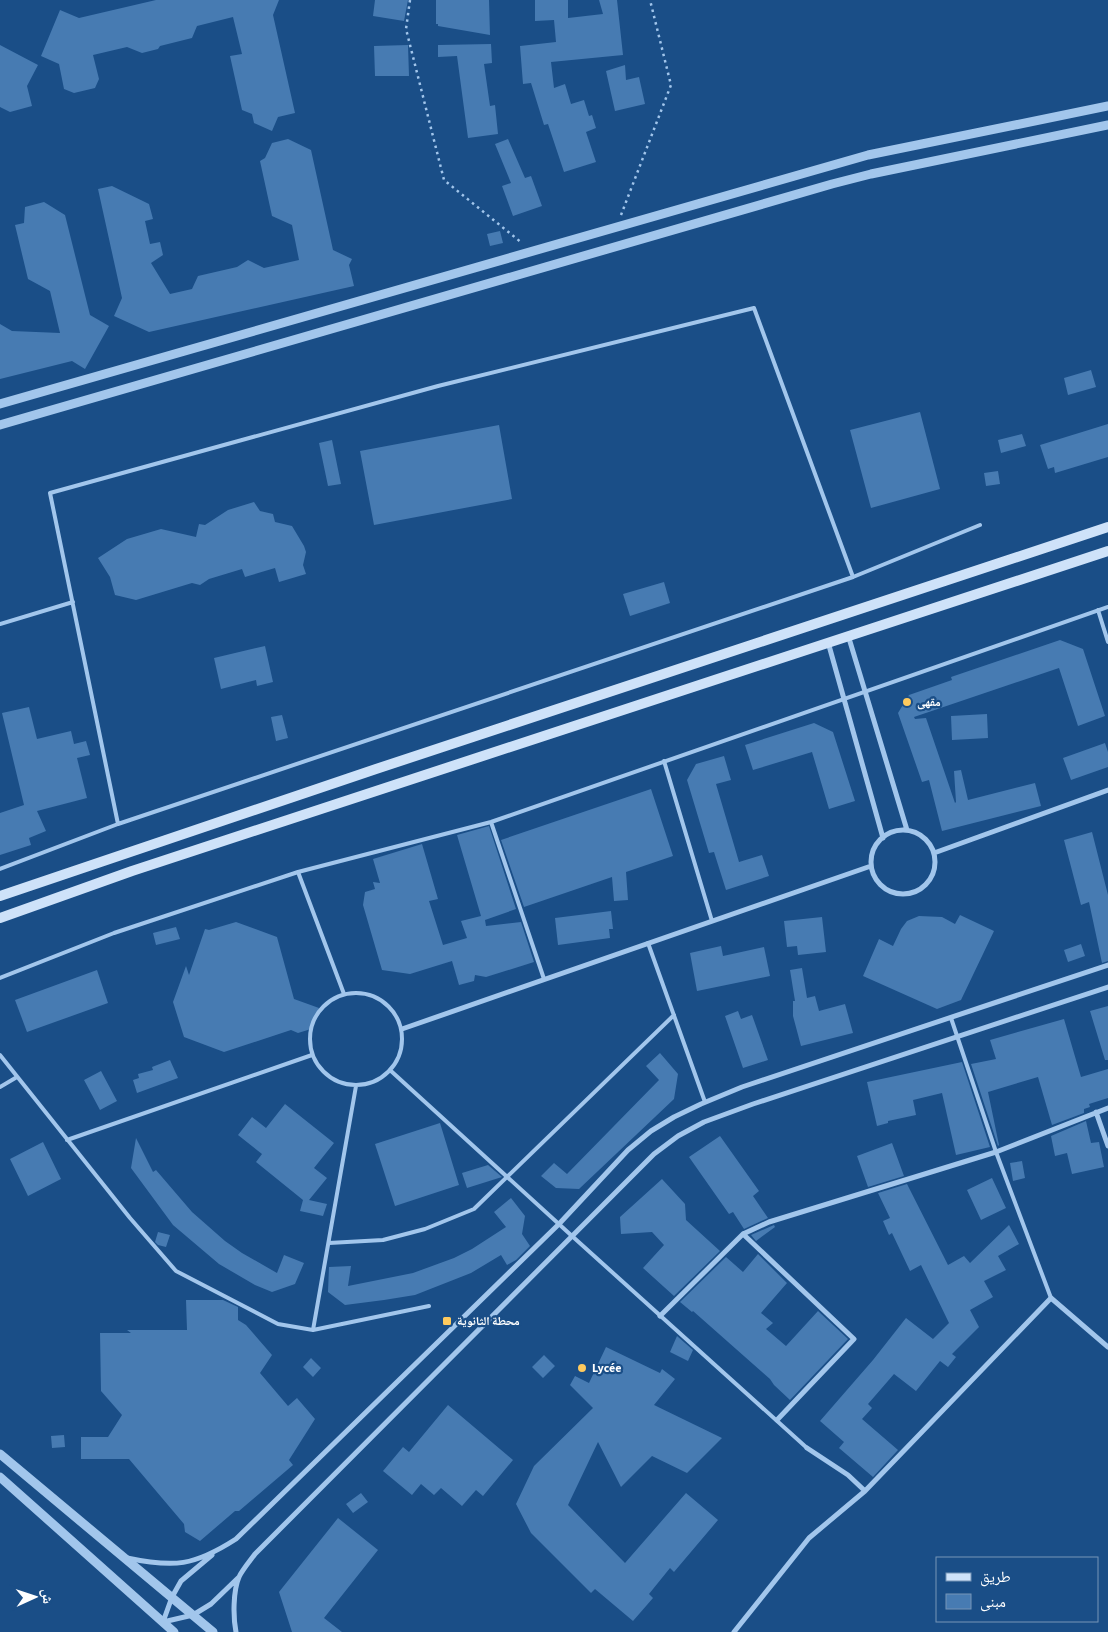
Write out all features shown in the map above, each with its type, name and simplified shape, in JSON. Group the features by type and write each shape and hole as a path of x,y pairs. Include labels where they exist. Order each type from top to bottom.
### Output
{"main road":[{"path":"0,896 376,769 1108,527"},
{"path":"0,918 132,871 1108,551"}],"street":[{"path":"0,404 868,155 1108,106"},
{"path":"0,425 832,184 1108,125"},
{"path":"848,635 906,830"},
{"path":"828,642 883,838"},
{"path":"934,853 1108,790"},
{"path":"906,830 916,832 930,844 936,864 934,874 920,890 910,894 899,895 889,892 880,885 874,876 871,866 872,855 876,846 883,838 890,833 906,830"},
{"path":"402,1029 871,866"},
{"path":"124,1558 157,1564 173,1564 197,1559 216,1551 236,1539 558,1224 628,1150 651,1131 674,1117 742,1087 1108,965"},
{"path":"163,1622 193,1615 211,1604 239,1578 255,1554 654,1154 678,1136 704,1122 753,1104 1108,987"},
{"path":"660,1316 743,1234 769,1222 996,1152 1108,1108"},
{"path":"1096,1112 1108,1146"},
{"path":"743,1234 854,1339 777,1420"},
{"path":"734,1632 810,1538 865,1491 1051,1298 1108,1347"},
{"path":"807,1448 848,1475 865,1491"},
{"path":"0,1454 213,1632"},
{"path":"0,1477 174,1632"},
{"path":"163,1622 172,1597 181,1580 216,1551"},
{"path":"236,1632 234,1622 235,1598 239,1578"}],"lane":[{"path":"118,824 50,493 438,386 754,308 853,577"},
{"path":"0,869 118,824 853,577 980,525"},
{"path":"0,624 73,602"},
{"path":"0,978 114,933 298,872 491,822 1108,607"},
{"path":"1098,610 1108,642"},
{"path":"664,761 712,921"},
{"path":"491,822 544,979"},
{"path":"298,872 344,994"},
{"path":"648,944 705,1102"},
{"path":"358,992 373,996 386,1003 396,1015 402,1029 403,1044 399,1058 391,1071 381,1079 369,1084 356,1086 342,1084 329,1077 319,1067 312,1055 310,1040 312,1025 319,1011 330,1001 344,994 358,992"},
{"path":"328,1243 383,1240 426,1229 474,1209 674,1015"},
{"path":"951,1018 996,1152 1051,1298"},
{"path":"0,1055 130,1218 176,1271 278,1324 313,1330 429,1306"},
{"path":"67,1140 312,1055"},
{"path":"391,1071 807,1448"},
{"path":"0,1087 17,1077"},
{"path":"313,1330 356,1086"}],"path":[{"path":"410,0 406,29 444,180 533,251"},
{"path":"616,228 671,85 650,0"}],"building":[{"path":"156,0 279,0 273,15 295,113 278,117 272,131 254,123 252,114 242,110 230,56 242,54 233,17 197,26 192,38 160,46 158,49 142,53 127,47 93,55 99,79 95,88 74,93 64,89 59,64 41,56 60,10 79,18"},
{"path":"375,0 408,0 404,21 373,16"},
{"path":"436,0 489,0 490,35 438,26 436,24"},
{"path":"535,0 568,0 568,18 603,14 599,0 617,0 623,55 551,62 554,88 565,84 571,104 584,100 589,116 592,115 596,128 586,132 596,162 564,172 548,124 544,125 531,83 523,84 520,46 556,42 554,20 535,21"},
{"path":"491,44 492,63 484,64 490,106 495,105 498,134 468,138 457,56 438,57 438,45"},
{"path":"0,45 38,65 27,86 32,106 10,112 0,107"},
{"path":"408,45 409,76 375,76 374,46"},
{"path":"625,65 626,80 639,77 645,104 615,111 606,71"},
{"path":"288,139 311,150 333,250 352,259 349,265 354,286 149,332 114,316 122,298 98,189 112,186 149,204 153,219 145,221 150,244 160,242 163,255 151,263 170,294 192,289 198,276 237,267 248,260 264,268 299,260 292,225 272,216 260,161 265,158 272,143"},
{"path":"508,139 525,178 531,176 542,206 513,216 502,186 511,183 495,144"},
{"path":"44,202 65,215 90,315 109,326 85,369 72,361 0,379 0,324 12,331 60,333 50,291 28,279 15,225 24,223 25,207"},
{"path":"500,231 503,243 490,246 487,234"},
{"path":"1091,370 1096,387 1068,395 1064,378"},
{"path":"920,412 940,489 871,508 850,430"},
{"path":"1108,424 1108,457 1055,473 1054,467 1048,469 1040,445"},
{"path":"499,425 512,499 374,525 360,451"},
{"path":"1022,434 1026,446 1001,453 998,440"},
{"path":"332,440 341,484 328,486 319,443"},
{"path":"998,471 1000,484 986,486 984,473"},
{"path":"254,502 260,511 273,514 275,522 292,526 306,552 303,565 306,574 279,582 275,568 245,577 242,569 209,579 200,585 192,583 136,600 115,595 110,577 98,558 127,539 161,529 196,537 199,524 205,525 228,510"},
{"path":"664,582 670,603 630,616 623,594"},
{"path":"1060,640 1083,649 1105,716 1078,726 1059,668 914,717 915,719 926,718 955,803 954,771 961,770 968,800 1035,783 1041,806 942,831 929,780 922,782 898,713 909,695 952,680 951,677"},
{"path":"265,646 273,682 257,686 256,680 221,689 214,658"},
{"path":"29,707 37,739 71,731 74,744 86,741 90,755 77,758 87,798 37,811 46,831 29,838 31,845 0,855 0,813 24,805 2,713"},
{"path":"987,714 988,738 952,740 951,716"},
{"path":"282,715 288,738 276,741 271,717"},
{"path":"814,723 833,732 855,801 829,809 812,752 753,770 745,745"},
{"path":"1105,743 1108,752 1108,767 1071,780 1063,758"},
{"path":"724,756 731,780 716,784 739,862 762,855 769,876 726,890 714,852 709,853 687,780 696,764"},
{"path":"651,789 673,856 626,872 628,900 614,901 612,877 524,907 501,840"},
{"path":"489,826 516,909 485,920 486,926 521,922 534,962 486,977 475,975 474,981 459,985 452,961 410,974 382,970 363,905 365,892 375,889 373,882 380,883 373,859 422,844 438,899 429,901 443,945 467,938 461,921 481,916 457,835"},
{"path":"1092,832 1108,895 1108,961 1102,963 1089,902 1081,905 1064,840"},
{"path":"611,911 613,929 609,929 610,938 558,945 555,918"},
{"path":"960,915 994,931 961,1000 937,1009 863,976 879,939 893,946 907,921 919,916 942,917 955,924"},
{"path":"822,917 826,952 798,955 797,946 787,947 784,921"},
{"path":"236,922 277,937 294,999 319,1008 311,1029 298,1033 291,1030 224,1052 184,1037 173,1002 186,966 189,975 205,929 209,930"},
{"path":"176,927 180,939 156,945 153,933"},
{"path":"1081,944 1085,956 1068,962 1064,950"},
{"path":"721,946 723,956 764,947 770,976 697,991 690,953"},
{"path":"802,968 807,998 815,996 819,1011 845,1004 853,1033 801,1046 793,1016 793,1001 795,1001 790,970"},
{"path":"97,970 108,1003 27,1032 15,1000"},
{"path":"1108,1006 1108,1060 1105,1060 1090,1011"},
{"path":"738,1011 741,1019 752,1015 768,1060 743,1068 725,1016"},
{"path":"1064,1019 1081,1077 1108,1069 1108,1098 1089,1104 1090,1107 1084,1109 1084,1113 1052,1125 1038,1077 988,1092 998,1146 971,1064 996,1059 990,1040"},
{"path":"660,1053 678,1074 674,1099 579,1189 556,1188 541,1176 554,1163 567,1174 659,1080 646,1066"},
{"path":"170,1060 178,1078 137,1093 133,1080 139,1078 138,1074 153,1070 152,1067"},
{"path":"962,1062 990,1147 956,1155 942,1093 913,1100 916,1115 888,1121 888,1123 877,1126 867,1082"},
{"path":"101,1071 117,1101 100,1110 84,1080"},
{"path":"285,1104 334,1143 314,1168 327,1178 309,1200 327,1204 323,1216 300,1211 303,1200 256,1162 262,1154 238,1135 252,1117 266,1128"},
{"path":"1086,1121 1091,1143 1099,1142 1104,1167 1072,1174 1067,1153 1055,1156 1051,1136"},
{"path":"440,1123 459,1185 395,1206 375,1144"},
{"path":"720,1136 759,1191 753,1196 768,1218 744,1229 733,1212 729,1214 689,1157"},
{"path":"136,1138 153,1172 156,1170 192,1212 225,1241 277,1273 284,1255 304,1263 295,1284 272,1292 255,1285 219,1264 173,1225 131,1168"},
{"path":"43,1142 61,1179 28,1196 10,1159"},
{"path":"892,1143 904,1176 868,1187 857,1156"},
{"path":"1022,1161 1025,1178 1013,1181 1010,1163"},
{"path":"488,1165 502,1177 467,1188 462,1173"},
{"path":"992,1178 1006,1208 981,1220 967,1190"},
{"path":"662,1179 685,1204 686,1220 720,1251 674,1296 643,1268 664,1245 652,1232 621,1234 620,1217"},
{"path":"907,1184 948,1265 964,1256 970,1263 1009,1225 1019,1244 998,1256 1006,1270 984,1281 993,1297 970,1310 979,1327 952,1354 956,1357 948,1367 940,1361 916,1391 894,1374 868,1404 872,1408 862,1419 898,1450 873,1477 839,1448 844,1442 820,1421 873,1360 906,1318 933,1339 949,1323 921,1265 910,1271 892,1233 889,1235 883,1221 890,1218 878,1193"},
{"path":"511,1198 525,1216 522,1234 530,1246 516,1260 507,1265 501,1255 471,1273 415,1295 384,1300 345,1305 328,1292 329,1267 351,1266 348,1286 413,1273 454,1258 472,1249 506,1227 494,1212"},
{"path":"774,1225 775,1227 756,1241 751,1235"},
{"path":"158,1232 170,1235 166,1247 155,1242"},
{"path":"758,1254 787,1283 761,1313 773,1323 766,1329 786,1346 818,1311 848,1339 790,1400 770,1379 693,1311 680,1302 726,1257 743,1272"},
{"path":"186,1300 223,1300 238,1307 238,1320 246,1325 272,1355 260,1373 288,1406 297,1398 315,1419 289,1460 293,1465 200,1541 185,1532 184,1524 129,1459 81,1459 81,1437 108,1437 122,1415 101,1391 100,1333 131,1333 127,1330 187,1330"},
{"path":"677,1336 693,1350 688,1361 670,1352"},
{"path":"606,1347 660,1373 662,1369 675,1379 654,1405 722,1438 687,1473 652,1456 621,1487 598,1442 568,1505 625,1563 686,1493 718,1520 674,1572 670,1568 649,1594 653,1598 633,1621 595,1589 591,1593 531,1533 516,1504 534,1466 593,1408 570,1385 575,1376 589,1383"},
{"path":"544,1355 555,1366 543,1378 532,1367"},
{"path":"311,1358 321,1368 313,1377 303,1367"},
{"path":"448,1405 513,1460 483,1496 476,1490 462,1506 441,1488 434,1495 421,1484 412,1495 383,1471 403,1447 409,1452"},
{"path":"64,1435 65,1447 52,1448 51,1436"},
{"path":"361,1493 368,1502 353,1513 346,1504"},
{"path":"338,1518 378,1550 324,1618 342,1632 292,1632 279,1592"}],"place":[{"name":"مقهى","path":"907,702"},
{"name":"محطة الثانوية","path":"447,1321"},
{"name":"Lycée","path":"582,1368"}]}
